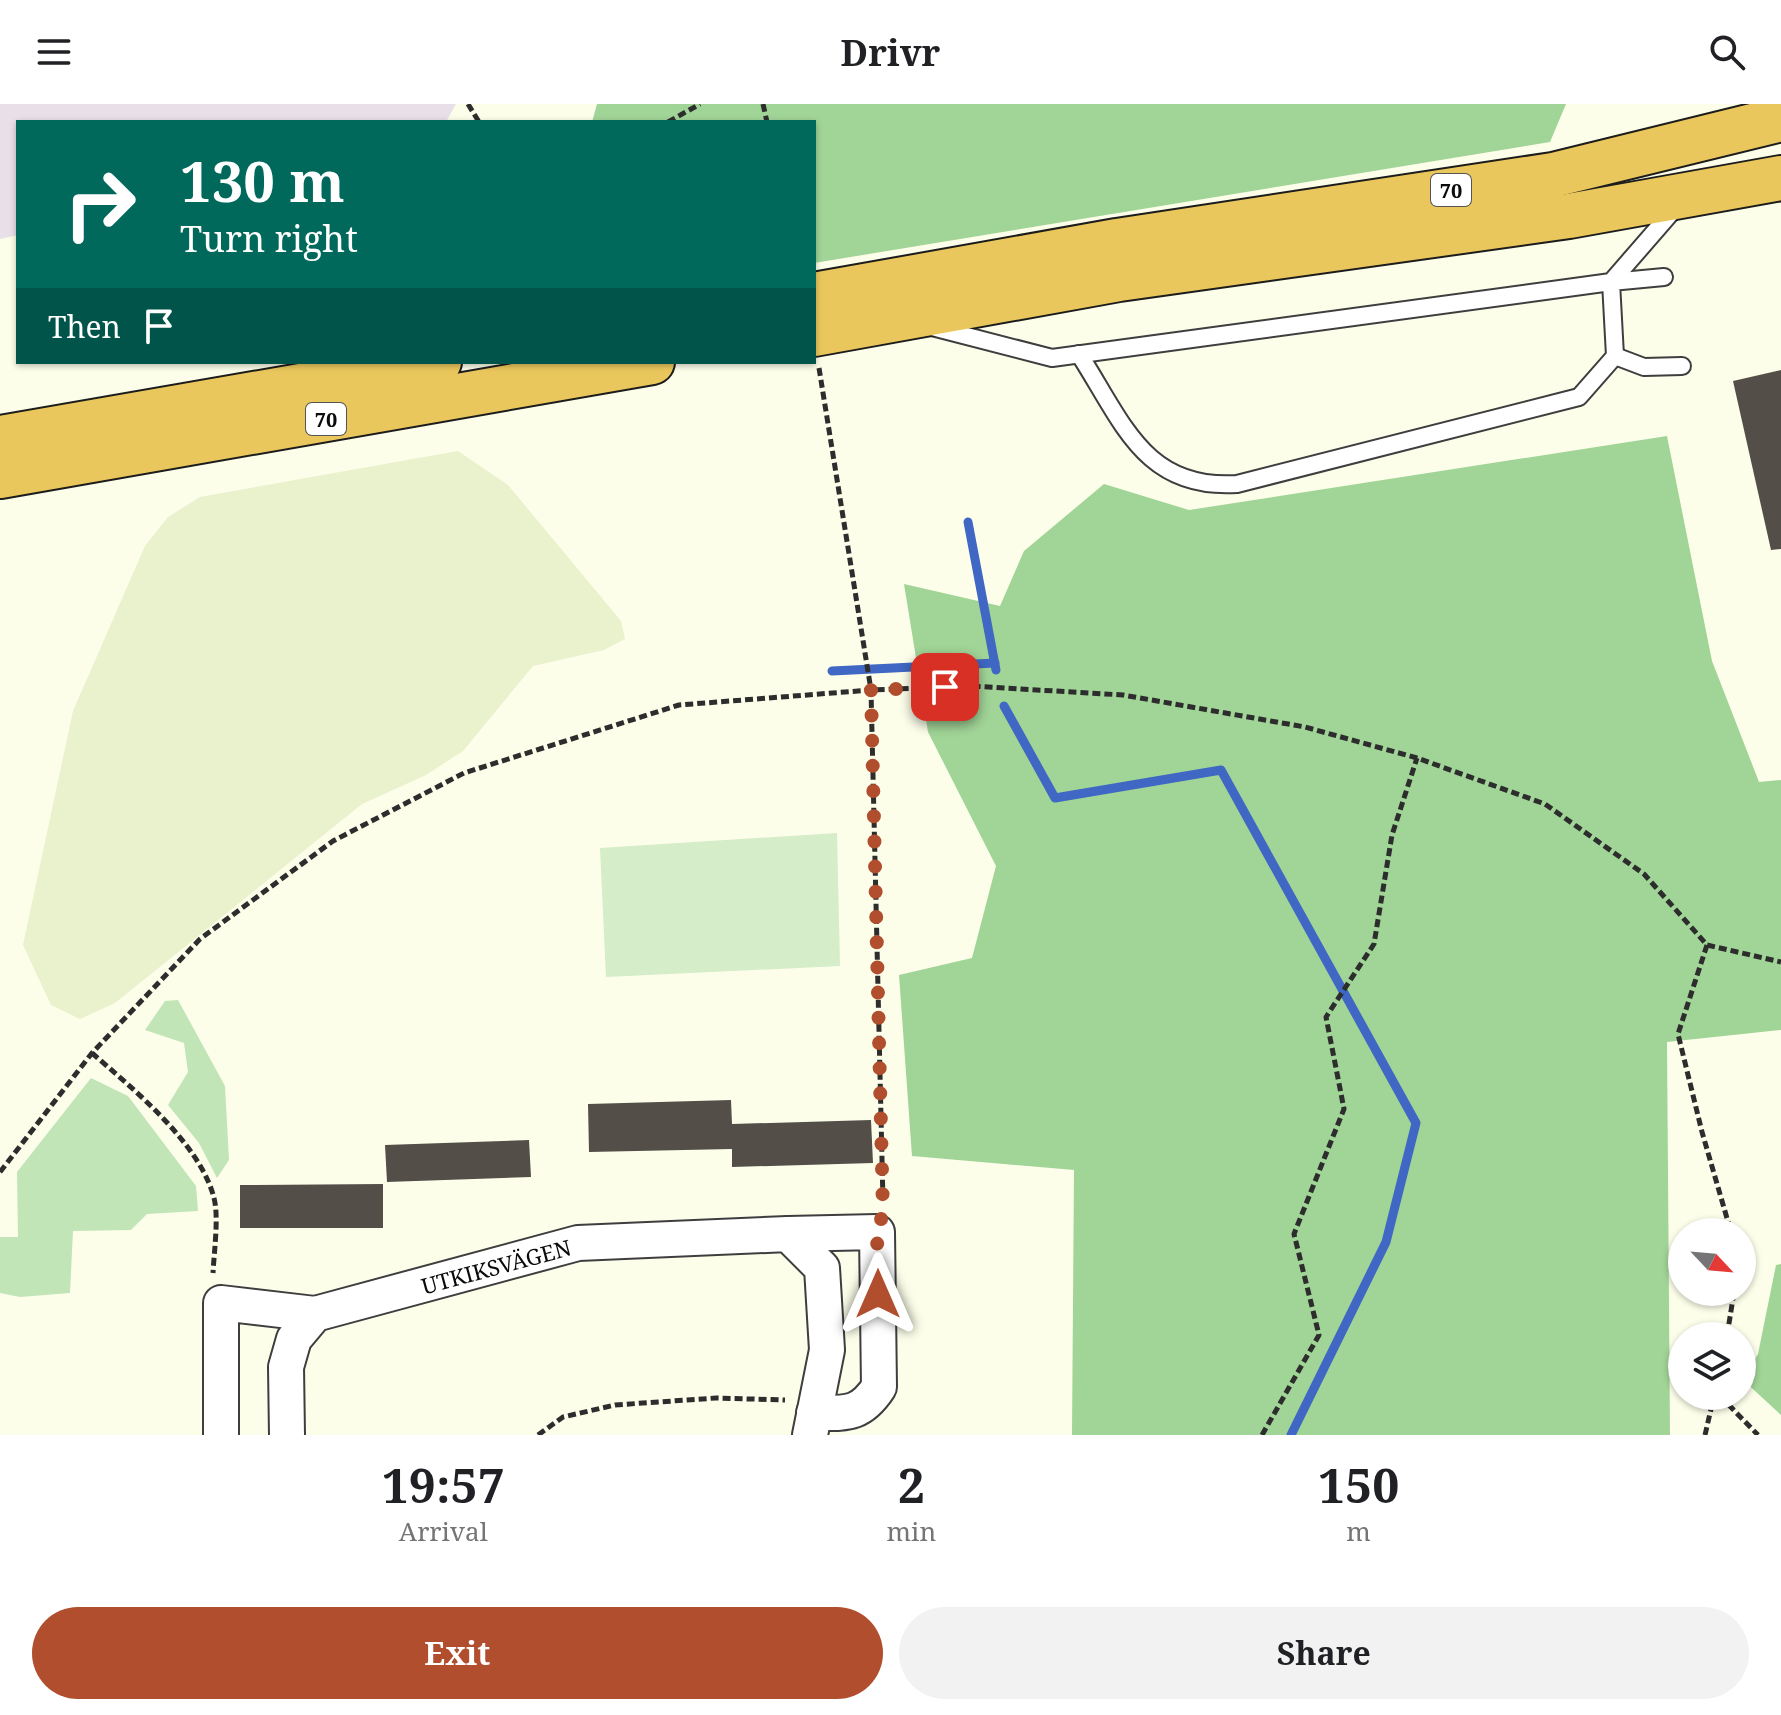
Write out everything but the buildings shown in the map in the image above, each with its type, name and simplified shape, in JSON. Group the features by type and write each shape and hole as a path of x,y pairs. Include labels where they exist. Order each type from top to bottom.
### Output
{"highway":[{"name":"70","path":"816,295 1117,241 1553,175 1781,119"},
{"name":"70","path":"816,350 900,319 1119,279 1684,197 1781,178"},
{"name":"70","path":"0,438 427,364"},
{"name":"70","path":"0,476 641,364"}],"street":[{"name":"UTKIKSVÄGEN","path":"315,1314 578,1243 877,1232"},
{"path":"788,1234 822,1268 827,1350 813,1416 845,1413 868,1404 879,1387 877,1232"},
{"path":"221,1435 221,1303 315,1314"},
{"path":"287,1435 286,1367 294,1339 315,1314"}],"lane":[{"path":"1079,354 1144,454 1162,469 1212,486 1237,484 1579,397 1615,356 1611,282 1684,197"},
{"path":"900,319 1052,358 1664,277"},
{"path":"1615,356 1644,367 1682,366"}],"path":[{"path":"672,120 700,104"},
{"path":"816,350 871,690 883,1213 877,1232"},
{"path":"0,1172 92,1053 200,939 333,841 464,773 679,705 871,690 970,686 1123,695 1305,727 1417,758 1545,804 1644,874 1707,945 1781,962"},
{"path":"1262,1435 1319,1335 1294,1234 1344,1109 1326,1017 1374,944 1392,835 1417,758"},
{"path":"1707,945 1678,1034 1727,1218"},
{"path":"92,1053 156,1110 198,1164 215,1199 213,1289 221,1303"},
{"path":"538,1435 563,1417 615,1405 716,1398 813,1416"},
{"path":"1705,1435 1713,1410"},
{"path":"1732,1410 1758,1435"}],"shaded area":[{"path":"0,104 456,104 447,120 16,120 16,235 0,239"}],"green space":[{"path":"597,104 1566,104 1550,142 816,263 816,120 593,120"},
{"path":"1667,436 1712,661 1759,782 1781,780 1781,1030 1667,1042 1670,1435 1072,1435 1074,1170 912,1156 899,975 972,958 996,866 928,732 904,584 1000,606 1024,551 1104,484 1189,510"},
{"path":"458,451 508,485 621,621 625,639 604,650 533,666 463,751 426,775 362,804 115,1003 80,1019 51,1005 23,945 73,711 145,546 168,517 200,497"},
{"path":"837,833 840,966 606,977 600,848"},
{"path":"178,1000 225,1086 229,1160 217,1178 199,1143 168,1105 188,1072 184,1043 145,1030 165,1001"},
{"path":"91,1078 128,1096 196,1186 198,1211 147,1214 131,1230 73,1231 70,1293 20,1297 0,1293 0,1237 18,1237 17,1172"},
{"path":"1781,1264 1781,1415 1756,1392 1756,1357 1776,1265"}],"waterway":[{"path":"968,522 996,670"},
{"path":"832,671 995,663"},
{"path":"1004,706 1055,798 1221,770 1416,1123 1386,1242 1291,1435"}],"route":[{"path":"878,1294 877,1232 883,1213 871,690 945,687"}]}
